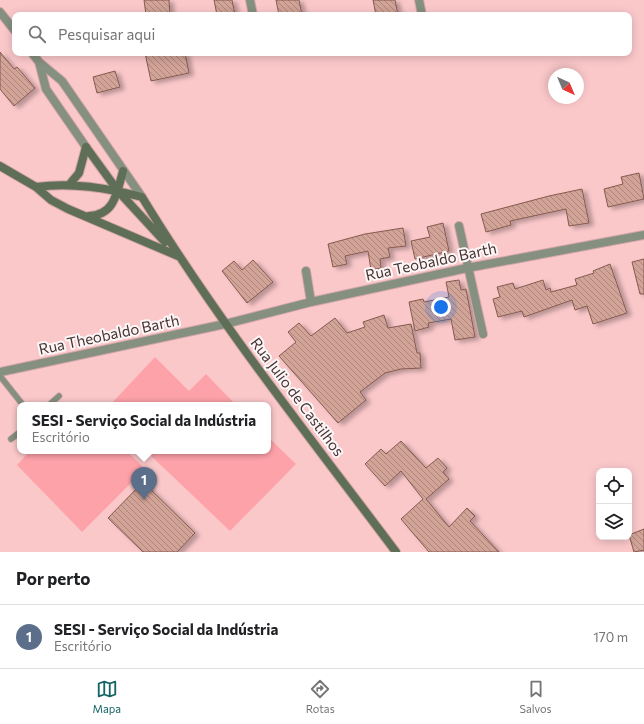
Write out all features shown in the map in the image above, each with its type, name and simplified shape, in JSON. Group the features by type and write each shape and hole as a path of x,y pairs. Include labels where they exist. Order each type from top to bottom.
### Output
{"main road":[{"path":"69,185 79,173 86,147"},
{"name":"Rua Julio de Castilhos","path":"86,147 118,191 178,256"},
{"path":"0,166 36,187 51,200 178,256"},
{"path":"86,216 99,216 113,203 123,171"},
{"path":"36,187 54,184 69,185 118,191 142,197"},
{"name":"Rua Julio de Castilhos","path":"142,197 178,256 225,324 396,552"}],"street":[{"path":"250,0 252,12"},
{"path":"419,0 421,12"},
{"path":"0,12 12,27"},
{"name":"Rua Julio de Castilhos","path":"34,56 39,62 62,80 142,197"},
{"name":"Rua Julio de Castilhos","path":"39,62 46,89 86,147"},
{"path":"459,226 483,334"},
{"name":"Rua Teobaldo Barth","path":"225,324 311,302 468,268 644,235"},
{"path":"306,271 311,302"},
{"name":"Rua Theobaldo Barth","path":"0,372 225,324"}],"lane":[{"path":"0,376 22,402"},
{"path":"52,402 59,396"},
{"path":"12,439 17,435"}],"shaded area":[{"path":"155,357 189,391 206,374 233,402 113,402"},
{"path":"271,440 296,464 230,531 149,454 271,454"},
{"path":"27,454 130,454 145,469 82,532 17,465"}],"building":[{"path":"144,0 169,0 170,12 146,12"},
{"path":"214,0 232,0 234,12 216,12"},
{"path":"276,0 299,0 301,12 278,12"},
{"path":"373,0 395,0 397,12 375,12"},
{"path":"0,52 14,69 17,67 35,88 14,106 0,89"},
{"path":"146,56 186,56 189,73 151,81"},
{"path":"115,71 120,87 97,93 93,77"},
{"path":"639,173 644,199 608,207 604,189 623,184 621,177"},
{"path":"582,189 589,223 569,226 566,209 510,221 511,225 486,232 481,214"},
{"path":"443,223 449,251 415,259 411,241 430,237 427,227"},
{"path":"403,228 406,246 388,248 390,257 380,259 381,268 371,270 368,251 345,256 347,264 333,267 328,244 365,234"},
{"path":"644,259 644,294 640,294 632,262"},
{"path":"253,260 273,282 247,303 222,271 234,261 242,270"},
{"path":"610,264 627,313 593,324 587,306 575,310 572,300 524,317 522,311 498,317 493,299 500,297 497,287 513,283 515,289 543,280 546,290 550,288 551,292 577,285 575,279 594,273 593,271"},
{"path":"459,280 461,290 466,289 475,337 455,340 451,319 428,323 429,327 415,331 409,302 423,299 424,302 449,297 446,282"},
{"path":"384,315 388,328 411,324 417,353 420,353 421,368 401,369 385,373 360,392 366,400 338,423 279,356 296,342 288,332 299,323 311,336 335,318 347,333 365,327 363,322"},
{"path":"401,441 426,468 438,458 447,468 443,472 449,479 426,499 449,527 467,508 475,516 470,521 499,552 429,552 401,519 423,499 401,471 385,486 365,464 381,449 386,454"},
{"path":"143,482 195,533 177,552 143,552 108,518"},
{"path":"644,529 644,550 634,552 630,540 632,540 632,534"}],"place":[{"name":"SESI - Serviço Social da Indústria","path":"144,500"}]}
